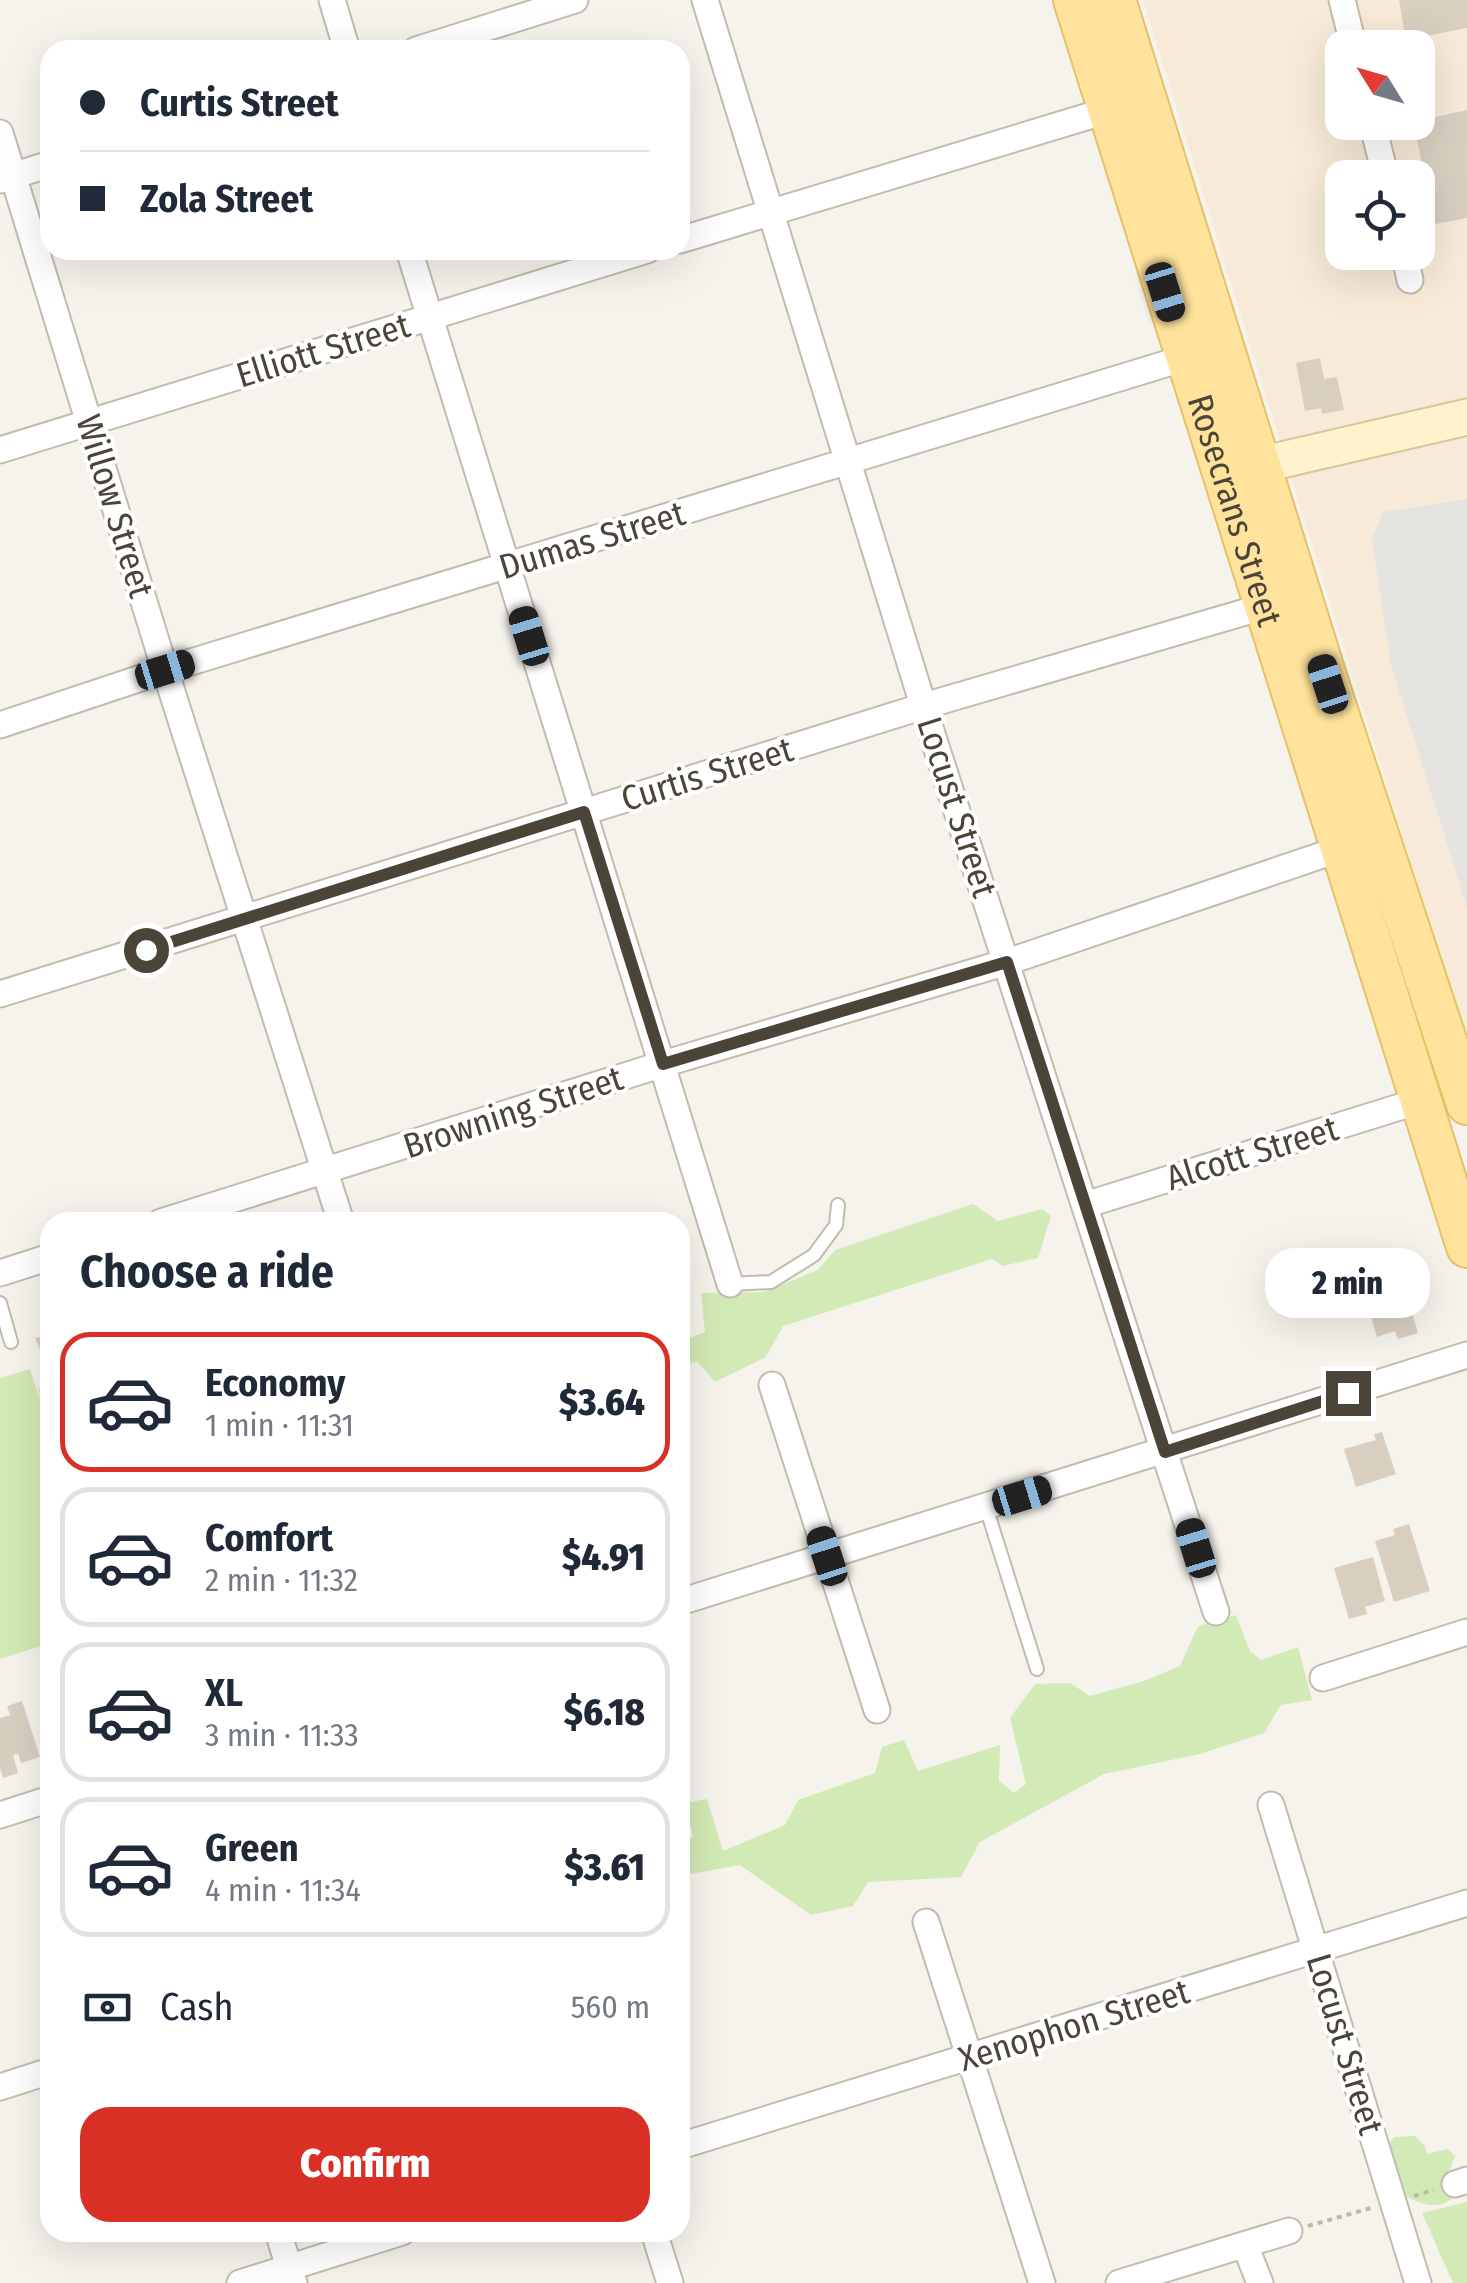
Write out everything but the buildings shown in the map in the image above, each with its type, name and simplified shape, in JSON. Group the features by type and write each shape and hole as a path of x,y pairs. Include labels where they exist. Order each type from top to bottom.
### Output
{"main road":[{"name":"Rosecrans Street","path":"1074,0 1185,358 1242,469"},
{"name":"Rosecrans Street","path":"1115,0 1242,469 1282,601 1339,849 1467,1247"},
{"name":"Rosecrans Street","path":"1282,601 1378,837 1467,1104"}],"street":[{"path":"332,0 344,40"},
{"path":"448,40 575,0"},
{"name":"Locust Street","path":"705,0 924,706 1216,1612"},
{"path":"1342,0 1350,30"},
{"path":"690,237 1109,110"},
{"name":"Willow Street","path":"0,132 7,178 338,1212"},
{"path":"7,178 40,167"},
{"path":"412,260 730,1284"},
{"name":"Elliott Street","path":"0,450 614,260"},
{"path":"1408,270 1410,280"},
{"name":"Dumas Street","path":"0,725 165,670 1185,358"},
{"path":"1242,469 1467,417"},
{"name":"Curtis Street","path":"0,994 924,706 1282,601"},
{"name":"Browning Street","path":"194,1212 663,1064 1007,962 1378,837"},
{"name":"Alcott Street","path":"1085,1204 1419,1101"},
{"path":"0,1272 40,1260"},
{"path":"690,1599 1467,1355"},
{"path":"772,1385 877,1710"},
{"path":"1322,1678 1467,1632"},
{"path":"0,1815 40,1802"},
{"name":"Locust Street","path":"1271,1805 1418,2283"},
{"name":"Xenophon Street","path":"690,2143 1467,1904"},
{"path":"926,1922 1042,2283"},
{"path":"0,2087 40,2074"},
{"path":"1120,2283 1289,2231"},
{"path":"281,2242 292,2275"},
{"path":"240,2283 292,2275 376,2242"},
{"path":"657,2242 670,2283"},
{"path":"1246,2245 1260,2283"}],"lane":[{"path":"730,1284 771,1282 814,1255 836,1225 838,1206"},
{"path":"0,1304 11,1342"},
{"path":"986,1507 1037,1669"}],"shaded area":[{"path":"1143,0 1467,0 1467,1043"},
{"path":"1467,499 1467,907 1391,665 1372,539 1383,512"}],"green space":[{"path":"973,1204 998,1221 1042,1209 1051,1216 1038,1258 1003,1266 992,1259 783,1326 766,1357 715,1382 697,1361 690,1363 690,1338 705,1332 701,1293 764,1292 818,1270 835,1250"},
{"path":"30,1369 40,1400 40,1646 0,1659 0,1378"},
{"path":"1236,1615 1250,1651 1261,1660 1298,1647 1312,1700 1281,1705 1264,1733 1200,1754 1104,1774 980,1842 961,1877 868,1882 853,1906 811,1915 740,1865 690,1874 690,1802 707,1799 723,1851 785,1825 798,1800 875,1773 882,1747 904,1740 918,1771 1000,1745 999,1781 1014,1793 1026,1784 1010,1718 1035,1684 1070,1683 1090,1696 1144,1681 1180,1666 1198,1626"},
{"path":"1415,2136 1427,2154 1448,2149 1455,2156 1446,2180 1456,2193 1444,2203 1421,2203 1400,2192 1387,2145 1395,2137"},
{"path":"1467,2202 1467,2283 1453,2283 1422,2213"}],"route":[{"path":"146,950 584,812 663,1064 1007,962 1165,1452 1348,1393"}]}
